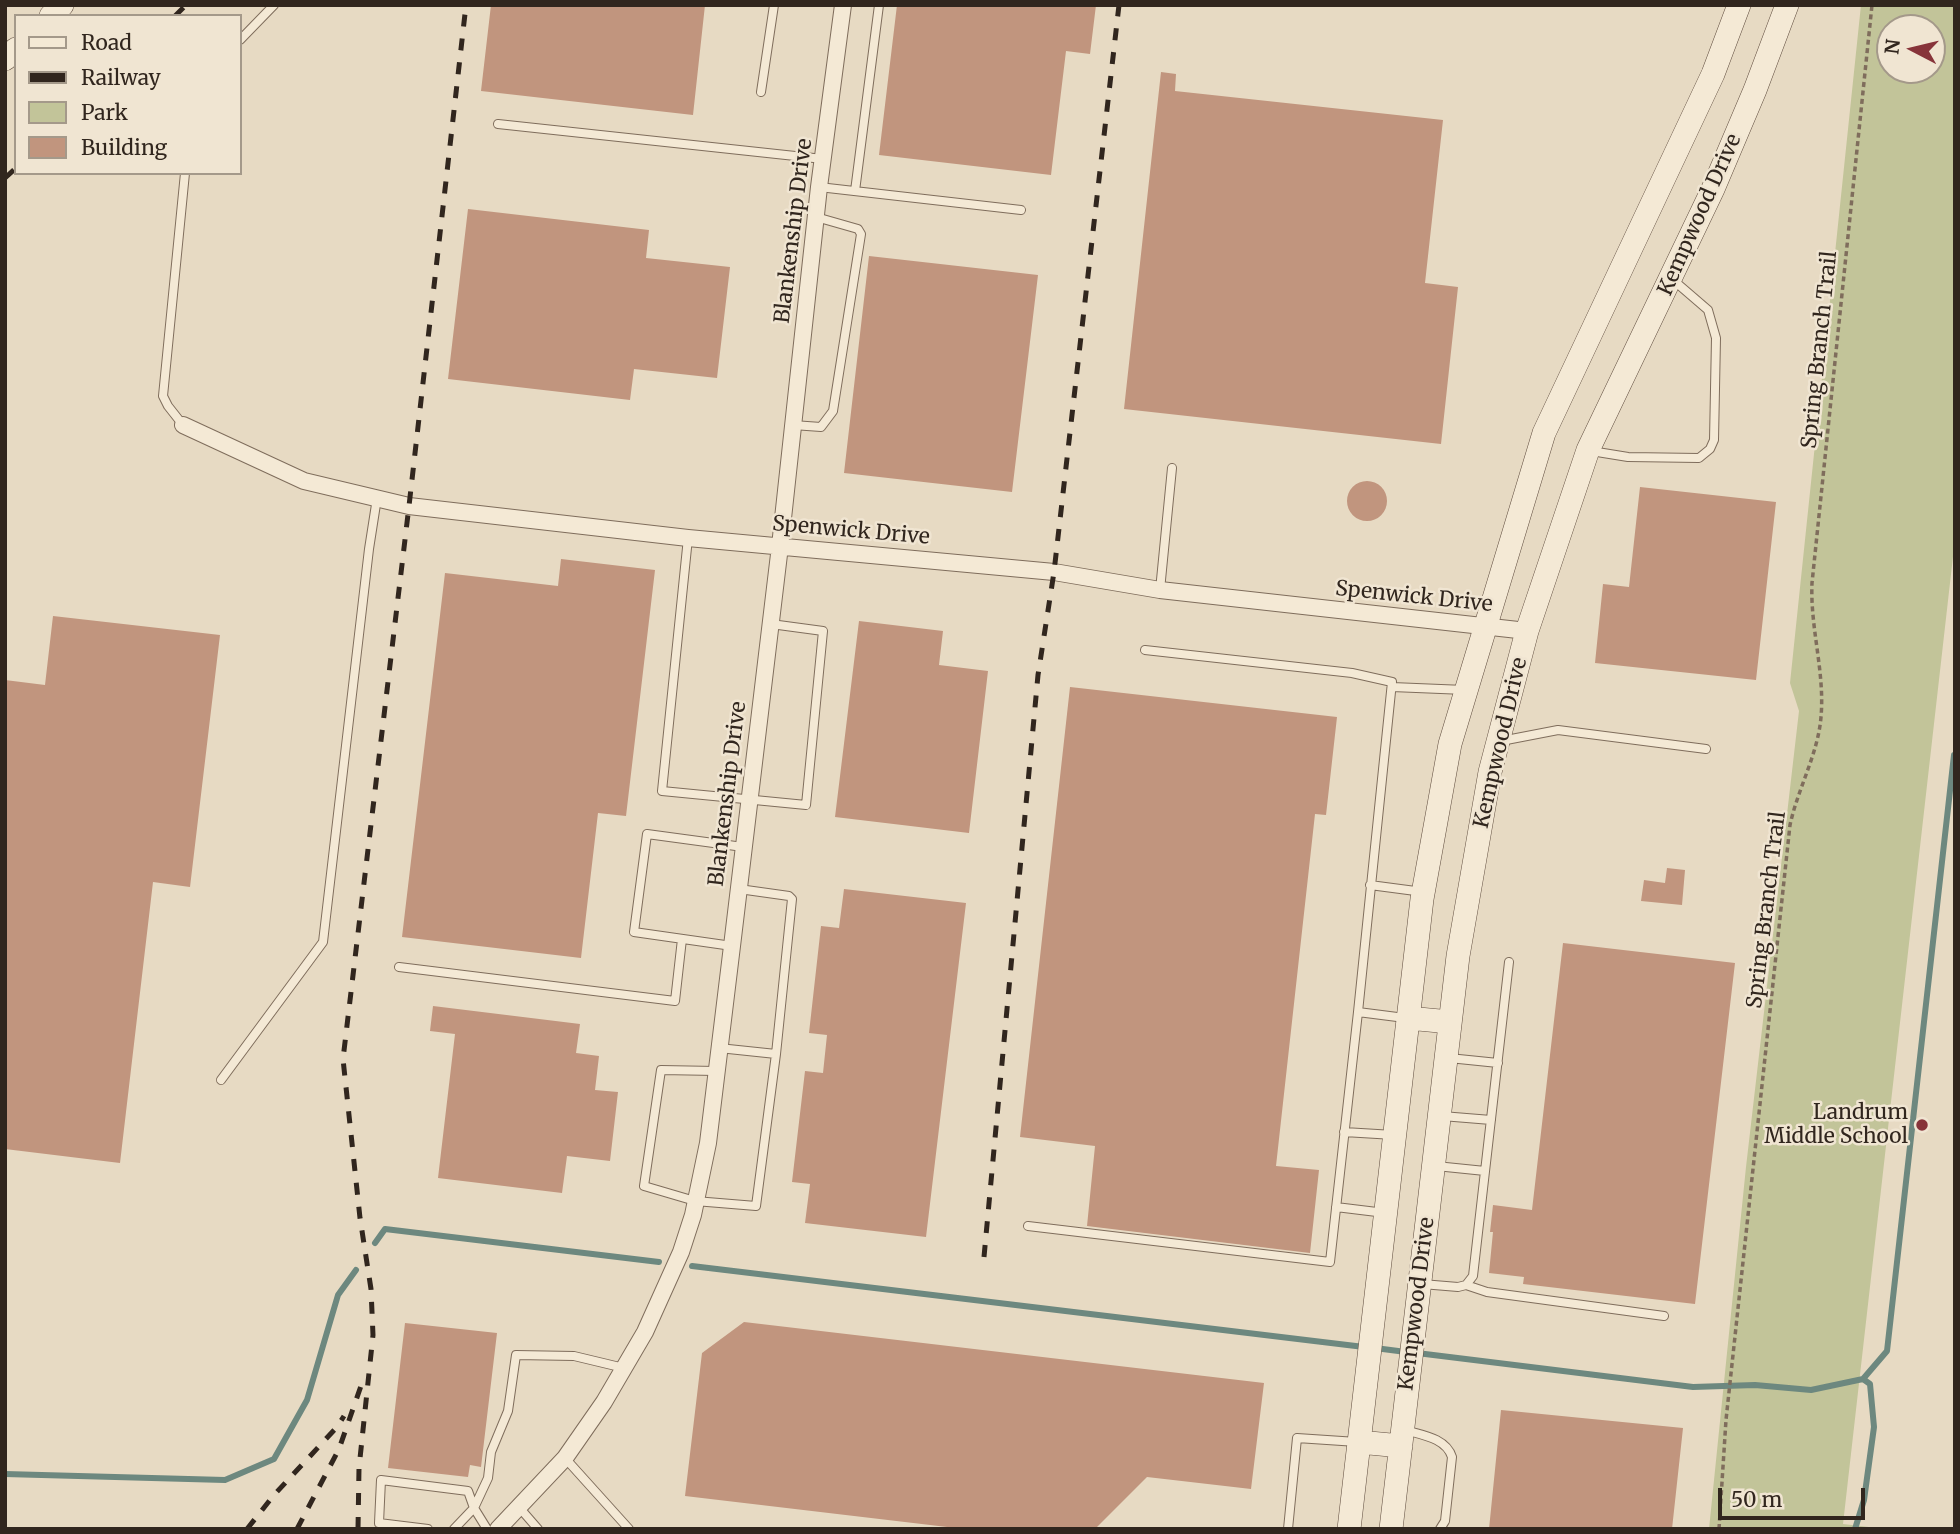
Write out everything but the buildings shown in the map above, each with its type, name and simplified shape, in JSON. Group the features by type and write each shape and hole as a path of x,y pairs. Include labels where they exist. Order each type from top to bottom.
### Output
{"main road":[{"name":"Kempwood Drive","path":"1349,1529 1423,892 1450,744 1544,433 1713,74 1738,5"},
{"name":"Kempwood Drive","path":"1391,1529 1458,956 1490,772 1498,741 1527,631 1588,450 1672,279 1755,90 1787,5"},
{"path":"1408,1018 1450,1022"},
{"path":"1359,1442 1402,1437"}],"street":[{"name":"Blankenship Drive","path":"498,1529 565,1458 624,1368 645,1332 681,1252 695,1201 708,1143 780,546 819,187 843,5"},
{"name":"Spenwick Drive","path":"183,425 304,481 409,506 688,538 1054,572 1160,590 1527,631"}],"lane":[{"path":"242,38 274,5"},
{"path":"761,92 774,5"},
{"path":"855,191 879,5"},
{"path":"498,124 823,159"},
{"path":"183,425 163,396 185,175"},
{"path":"819,187 1021,210"},
{"path":"793,425 821,427 833,411 860,234 858,229 816,217"},
{"path":"1588,450 1628,457 1699,458 1710,449 1714,440 1716,338 1708,310 1672,279"},
{"path":"1160,590 1172,468"},
{"path":"221,1080 323,942 377,498"},
{"path":"688,538 662,791 806,805 823,631 770,624"},
{"path":"1028,1226 1330,1262 1392,682 1352,673 1145,650"},
{"path":"1392,687 1465,690"},
{"path":"1498,741 1558,730 1706,749"},
{"path":"732,946 634,932 647,834 743,847"},
{"path":"1370,885 1423,892"},
{"path":"716,1071 661,1070 644,1186 695,1201 756,1206 776,1054 792,899 789,896 738,889"},
{"path":"399,967 675,1001 682,939"},
{"path":"1466,1285 1473,1276 1509,962"},
{"path":"1358,1012 1408,1018"},
{"path":"719,1048 776,1054"},
{"path":"1446,1058 1497,1063"},
{"path":"1439,1115 1491,1120"},
{"path":"1344,1132 1394,1135"},
{"path":"1433,1166 1485,1171"},
{"path":"1336,1207 1385,1213"},
{"path":"1419,1284 1458,1287 1466,1285 1487,1292 1664,1316"},
{"path":"454,1529 474,1508 488,1478 491,1452 508,1411 516,1355 574,1356 624,1368"},
{"path":"1402,1437 1439,1441 1450,1451 1445,1521 1440,1529"},
{"path":"1288,1529 1297,1438 1359,1442"},
{"path":"565,1458 629,1529"},
{"path":"428,1529 379,1523 381,1480 468,1491 474,1508 487,1529"},
{"path":"518,1506 538,1529"}],"path":[{"name":"Spring Branch Trail","path":"1719,1529 1726,1420 1790,825 1818,737 1821,718 1822,691 1811,607 1812,583 1871,5"}],"green space":[{"path":"1861,5 1955,5 1955,539 1843,1524 1886,1529 1709,1529 1746,1167 1799,711 1790,683"}],"waterway":[{"path":"1417,1353 1693,1387 1755,1385 1811,1390 1863,1379 1887,1351 1954,755"},
{"path":"375,1243 385,1229 659,1262"},
{"path":"692,1266 1364,1347"},
{"path":"5,1474 225,1480 274,1459 307,1400 338,1295 356,1270"},
{"path":"1375,1348 1406,1352"},
{"path":"1855,1529 1864,1500 1874,1427 1870,1384 1863,1379"}],"railway":[{"path":"177,14 186,5"},
{"path":"358,1529 359,1468 373,1335 371,1289 360,1218 343,1059 466,5"},
{"path":"984,1257 1038,675 1054,572 1119,5"},
{"path":"5,178 14,170"},
{"path":"297,1529 339,1449 362,1383"},
{"path":"247,1529 344,1416"}],"place":[{"name":"Landrum Middle School","path":"1922,1125"}]}
